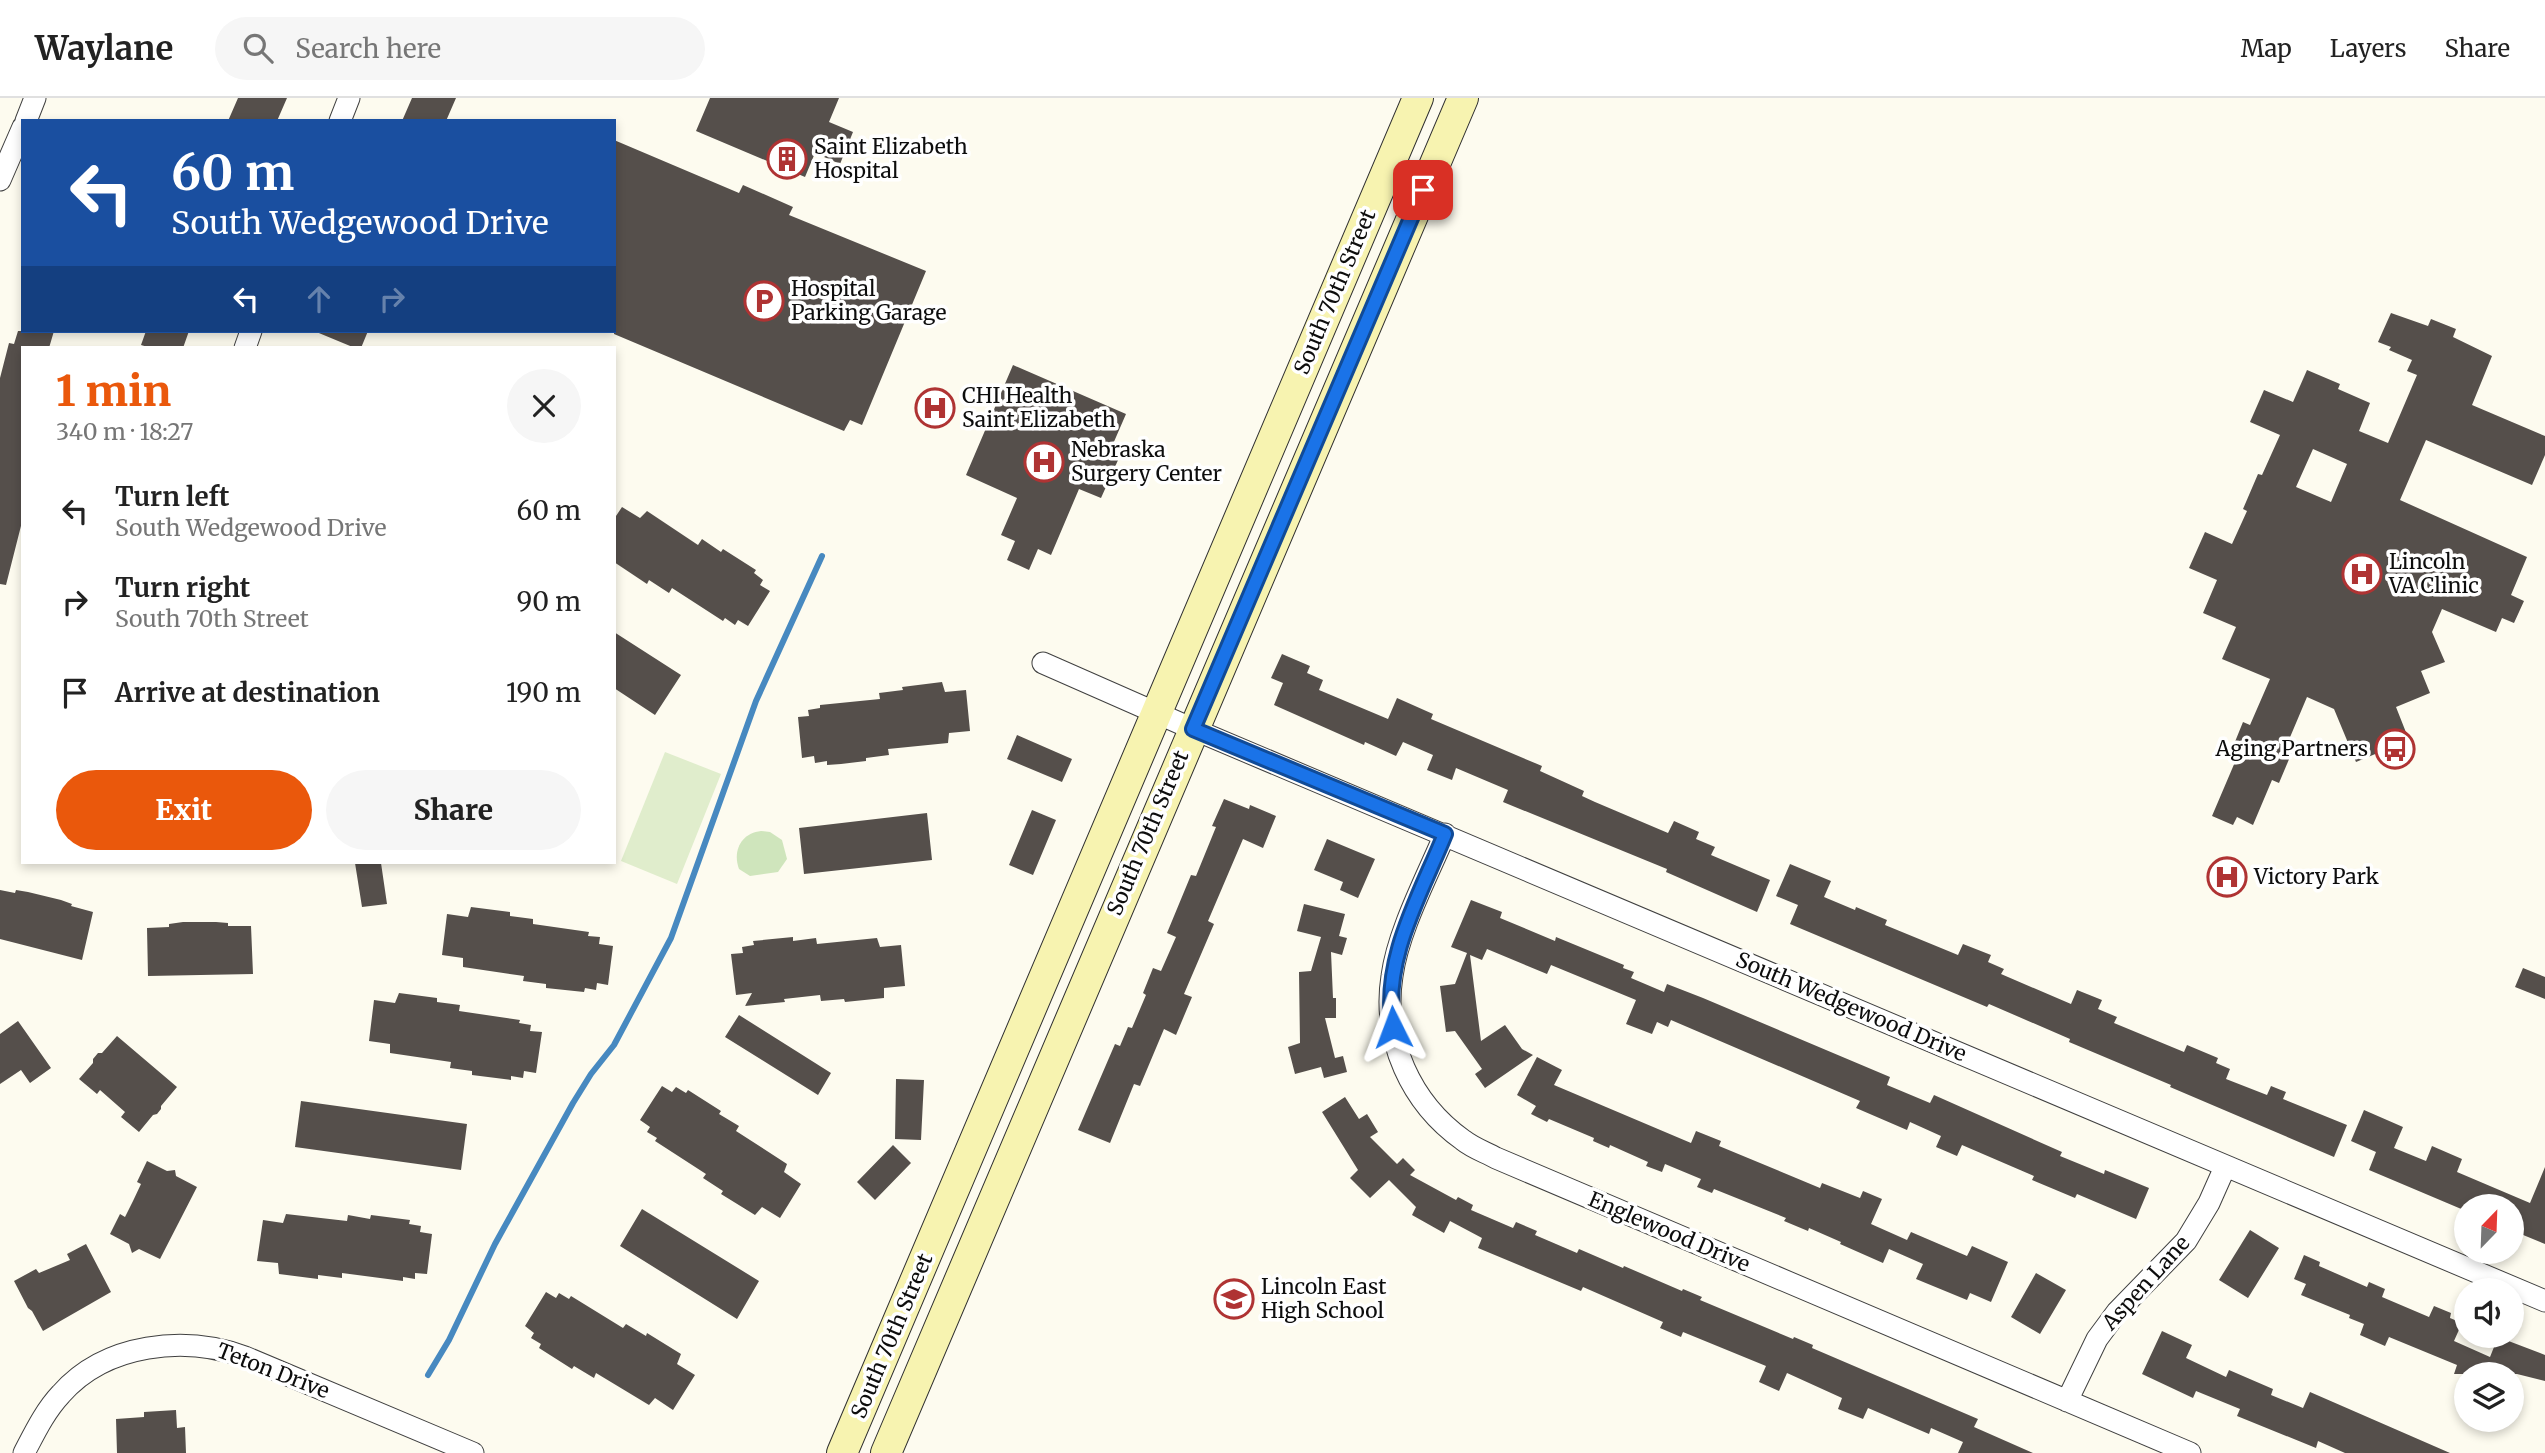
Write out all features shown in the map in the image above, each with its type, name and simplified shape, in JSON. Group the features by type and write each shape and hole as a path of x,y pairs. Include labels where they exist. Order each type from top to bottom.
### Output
{"main road":[{"name":"South 70th Street","path":"842,1453 1418,98"},
{"name":"South 70th Street","path":"886,1453 1463,98"}],"street":[{"path":"27,119 35,98"},
{"path":"341,119 349,98"},
{"path":"0,180 21,132"},
{"name":"South Wedgewood Drive","path":"1043,663 1193,729 2545,1301"},
{"name":"Englewood Drive","path":"1445,834 1401,942 1392,975 1390,1010 1404,1071 1421,1099 1444,1125 1465,1142 1496,1158 2190,1453"},
{"name":"Aspen Lane","path":"2067,1401 2097,1339 2117,1312 2186,1241 2225,1167"},
{"name":"Teton Drive","path":"24,1453 52,1405 77,1380 99,1365 123,1354 148,1347 181,1344 217,1347 245,1357 473,1453"}],"green space":[{"path":"665,752 721,774 677,884 621,861"},
{"path":"761,831 770,832 782,840 787,859 778,872 750,876 739,869 738,849 749,835"}],"building":[{"path":"238,98 287,98 278,119 229,119"},
{"path":"412,98 456,98 447,119 403,119"},
{"name":"Saint Elizabeth Hospital","path":"710,98 839,98 829,122 853,132 840,164 815,153 805,177 696,131"},
{"name":"Hospital Parking Garage","path":"616,141 739,193 743,185 793,207 789,215 926,271 862,425 850,420 844,431 614,334"},
{"name":"Lincoln VA Clinic","path":"2391,313 2428,326 2431,319 2456,329 2453,337 2492,356 2472,405 2545,436 2545,455 2532,485 2426,440 2400,500 2527,557 2511,595 2524,601 2514,623 2502,618 2496,632 2442,609 2432,632 2445,662 2421,671 2430,693 2396,707 2409,740 2356,762 2334,709 2307,697 2288,742 2295,745 2279,783 2272,780 2253,825 2237,817 2233,825 2212,816 2235,762 2228,759 2243,722 2250,725 2270,679 2222,659 2236,627 2203,613 2217,580 2189,568 2205,532 2232,544 2247,511 2243,509 2258,474 2262,475 2280,435 2250,422 2264,390 2293,402 2307,370 2340,384 2338,389 2370,403 2359,431 2388,443 2417,375 2407,371 2412,360 2378,342","holes":["2313,449 2347,464 2331,502 2296,487"]},
{"path":"18,331 53,333 50,346 21,346 21,526 6,585 0,584 0,378 9,343 14,344"},
{"path":"145,333 188,333 184,346 141,345"},
{"path":"319,333 367,333 362,346 350,346"},
{"name":"Nebraska Surgery Center","path":"1013,365 1126,414 1113,444 1123,449 1101,498 1079,489 1051,555 1038,549 1029,570 1007,560 1015,541 1001,535 1017,498 966,475"},
{"path":"622,507 640,518 647,511 698,545 702,539 756,570 754,573 763,580 760,585 770,591 748,626 738,620 735,625 725,618 723,621 672,588 669,593 649,580 647,584 616,563 616,516"},
{"path":"616,633 681,675 655,715 616,689"},
{"path":"1282,654 1310,666 1307,673 1323,680 1319,690 1388,719 1397,698 1433,714 1431,719 1542,766 1540,771 1584,791 1582,796 1595,802 1668,833 1674,821 1699,832 1696,839 1715,847 1711,855 1770,880 1757,912 1666,872 1667,869 1503,802 1508,790 1456,768 1452,780 1427,770 1433,755 1403,742 1396,756 1365,742 1364,745 1274,705 1283,683 1271,678"},
{"path":"942,682 945,692 966,690 970,731 949,733 948,743 888,749 889,755 841,764 827,765 827,761 815,763 814,756 802,758 798,717 809,716 808,710 820,708 820,705 880,699 879,693"},
{"path":"1017,735 1072,759 1062,782 1007,759"},
{"path":"1224,799 1249,809 1250,805 1276,816 1263,848 1243,839 1208,921 1214,924 1184,994 1192,997 1176,1035 1164,1029 1140,1086 1134,1084 1110,1143 1078,1130 1115,1044 1120,1046 1128,1027 1132,1028 1146,995 1143,993 1153,968 1161,971 1176,937 1167,933 1191,875 1196,876"},
{"path":"1032,810 1056,820 1033,875 1009,865"},
{"path":"927,813 932,860 804,874 799,828"},
{"path":"1327,839 1375,859 1358,898 1340,890 1343,882 1314,870"},
{"path":"355,864 381,864 387,904 362,907"},
{"path":"1790,864 1831,881 1824,897 1887,920 1885,925 1958,955 1963,944 1991,955 1988,962 2004,969 2001,974 2071,1004 2077,990 2102,1000 2098,1009 2117,1017 2114,1023 2184,1052 2187,1045 2218,1058 2216,1063 2230,1069 2226,1079 2267,1095 2271,1086 2286,1092 2283,1099 2347,1125 2334,1157 2170,1087 2171,1085 2069,1042 2070,1039 1989,1004 1987,1007 1790,924 1798,905 1776,896"},
{"path":"0,890 28,892 93,912 82,960 0,939"},
{"path":"1471,900 1502,912 1500,918 1624,965 1623,968 1634,972 1631,978 1664,992 1667,984 1703,998 1890,1077 1887,1085 1930,1103 1934,1095 2062,1152 2060,1156 2149,1188 2136,1219 2077,1194 2075,1198 2032,1180 2034,1176 1962,1145 1957,1156 1936,1147 1941,1136 1910,1122 1907,1130 1856,1108 1860,1101 1671,1020 1668,1027 1657,1022 1652,1034 1626,1024 1636,1000 1551,965 1547,974 1487,949 1482,960 1470,955 1481,1041 1505,1025 1522,1049 1533,1055 1485,1088 1475,1074 1482,1069 1455,1031 1446,1032 1440,986 1455,984 1467,953 1451,947"},
{"path":"1304,904 1345,914 1339,936 1347,938 1342,955 1331,952 1336,1018 1325,1018 1335,1058 1343,1056 1347,1072 1324,1078 1321,1067 1295,1074 1288,1047 1300,1043 1299,972 1311,971 1321,937 1297,931"},
{"path":"471,907 510,912 510,916 533,919 533,924 589,932 588,936 600,937 599,944 613,946 608,985 597,983 596,990 585,988 584,992 546,988 546,984 523,981 524,976 463,967 463,958 442,955 447,914 468,917"},
{"path":"183,922 251,926 253,974 148,976 147,928 169,927 169,924"},
{"path":"793,937 793,941 816,938 817,944 877,938 880,947 901,945 905,986 884,988 884,998 845,1002 844,999 821,1001 820,995 745,1006 752,993 736,995 731,954 743,953 742,947 754,945 753,941"},
{"path":"2523,968 2545,977 2545,999 2515,987"},
{"path":"399,993 437,998 437,1002 460,1005 459,1011 520,1020 519,1023 531,1025 530,1031 542,1032 536,1073 524,1071 523,1078 511,1076 511,1080 472,1075 472,1071 450,1068 451,1062 390,1053 390,1044 369,1041 374,1000 395,1003"},
{"path":"739,1015 831,1073 818,1095 725,1037"},
{"path":"18,1021 51,1068 30,1083 21,1070 0,1084 0,1034"},
{"path":"117,1036 177,1087 157,1114 153,1115 139,1132 121,1117 125,1112 100,1090 97,1094 79,1079 98,1053 102,1053"},
{"path":"1537,1057 1562,1070 1554,1085 1691,1143 1696,1131 1721,1141 1719,1146 1820,1188 1822,1183 1860,1198 1863,1191 1882,1199 1871,1224 1907,1240 1911,1232 1967,1256 1972,1246 2008,1262 1991,1302 1970,1293 1967,1300 1916,1279 1923,1264 1889,1249 1883,1263 1809,1228 1808,1231 1784,1221 1786,1218 1714,1189 1712,1193 1697,1187 1701,1179 1665,1164 1662,1172 1646,1166 1648,1162 1610,1145 1609,1148 1593,1141 1594,1138 1549,1119 1547,1122 1531,1114 1536,1106 1517,1095"},
{"path":"896,1079 924,1080 921,1140 895,1139"},
{"path":"662,1086 672,1092 676,1087 686,1093 688,1090 739,1126 736,1131 787,1164 784,1172 801,1184 780,1218 762,1207 755,1215 721,1194 723,1191 703,1178 706,1174 655,1141 657,1138 647,1132 650,1127 640,1120"},
{"path":"1345,1097 1359,1119 1367,1114 1378,1132 1370,1137 1397,1164 1403,1158 1415,1170 1410,1175 1456,1200 1458,1197 1473,1205 1471,1210 1513,1228 1516,1222 1537,1231 1535,1235 1577,1253 1579,1249 1702,1297 1700,1300 1813,1345 1812,1348 1978,1419 1974,1427 2033,1453 1958,1453 1963,1442 1931,1428 1929,1434 1868,1408 1863,1419 1838,1409 1842,1398 1787,1373 1779,1391 1759,1382 1766,1366 1683,1332 1681,1337 1660,1328 1663,1322 1583,1287 1581,1291 1478,1248 1482,1238 1450,1221 1444,1233 1412,1215 1416,1207 1389,1180 1370,1198 1350,1178 1358,1170 1322,1112"},
{"path":"301,1101 467,1124 461,1170 295,1147"},
{"path":"2364,1110 2403,1127 2394,1148 2426,1161 2432,1146 2462,1159 2457,1172 2509,1194 2454,1194 2454,1206 2369,1170 2376,1152 2351,1141"},
{"path":"893,1145 911,1163 875,1200 857,1182"},
{"path":"147,1161 167,1171 175,1170 176,1176 197,1187 160,1259 139,1249 132,1253 129,1244 110,1234 120,1214 125,1217 141,1184 137,1182"},
{"path":"2545,1167 2545,1244 2524,1235 2524,1200 2530,1203"},
{"path":"642,1209 759,1281 737,1319 620,1246"},
{"path":"286,1214 347,1221 348,1215 370,1219 371,1215 410,1220 409,1224 421,1226 420,1232 432,1234 427,1274 415,1273 415,1279 403,1277 403,1281 342,1273 342,1278 318,1275 318,1279 279,1274 278,1263 257,1261 263,1220 283,1223"},
{"path":"2250,1230 2279,1248 2248,1298 2219,1280"},
{"path":"86,1244 111,1292 43,1331 14,1281 36,1269 39,1273 70,1260 67,1254"},
{"path":"2304,1255 2320,1262 2319,1266 2367,1287 2369,1282 2385,1289 2382,1297 2429,1317 2434,1306 2451,1313 2450,1318 2454,1320 2454,1348 2470,1348 2490,1357 2494,1348 2524,1347 2545,1355 2545,1381 2524,1376 2524,1362 2454,1364 2389,1337 2385,1346 2360,1335 2364,1324 2349,1318 2350,1315 2301,1295 2306,1284 2294,1279"},
{"path":"2036,1273 2066,1290 2040,1334 2011,1317"},
{"path":"546,1292 556,1298 559,1293 569,1299 571,1296 623,1328 626,1324 646,1336 647,1333 681,1354 677,1364 695,1375 673,1410 655,1398 649,1405 596,1373 594,1378 574,1366 572,1369 539,1348 541,1344 531,1338 534,1333 525,1326"},
{"path":"2162,1331 2192,1345 2186,1358 2226,1377 2229,1370 2273,1389 2271,1395 2303,1408 2310,1392 2450,1453 2345,1453 2318,1441 2316,1448 2237,1416 2240,1409 2196,1391 2193,1398 2142,1374"},
{"path":"176,1410 177,1428 185,1427 186,1453 117,1453 116,1419 144,1417 144,1412"}],"waterway":[{"path":"428,1375 449,1340 495,1244 573,1103 614,1045 671,938 756,701 822,556"}],"place":[{"name":"Saint Elizabeth Hospital","path":"787,159"},
{"name":"Hospital Parking Garage","path":"764,301"},
{"name":"CHI Health Saint Elizabeth","path":"935,408"},
{"name":"Nebraska Surgery Center","path":"1044,462"},
{"name":"Lincoln VA Clinic","path":"2362,574"},
{"name":"Aging Partners","path":"2395,749"},
{"name":"Victory Park","path":"2227,877"},
{"name":"Lincoln East High School","path":"1234,1299"}],"route":[{"path":"1393,1027 1390,1010 1392,975 1401,942 1445,834 1193,729 1423,190"}]}
